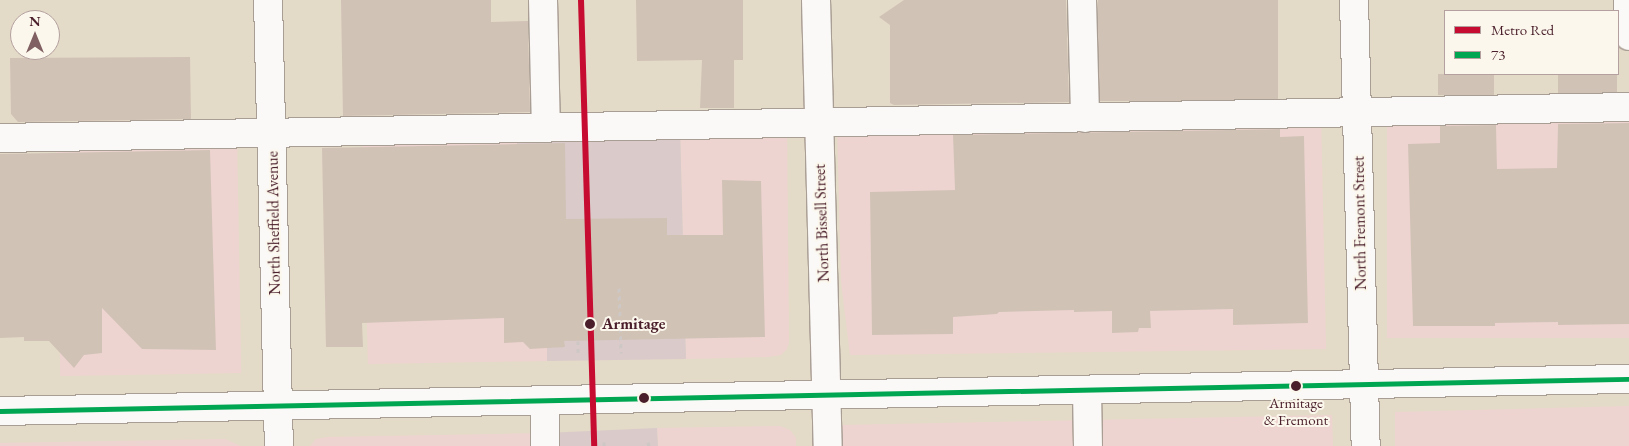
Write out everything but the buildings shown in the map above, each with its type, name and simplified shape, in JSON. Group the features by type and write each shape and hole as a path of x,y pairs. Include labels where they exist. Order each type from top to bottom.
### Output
{"main road":[{"name":"North Sheffield Avenue","path":"268,0 279,446"},
{"path":"543,0 546,128"},
{"name":"North Bissell Street","path":"816,0 828,446"},
{"path":"1082,0 1085,118"},
{"name":"North Fremont Street","path":"1354,0 1366,446"},
{"path":"1628,0 1629,36"},
{"path":"0,138 1629,107"},
{"path":"0,411 1629,379"},
{"path":"1087,390 1088,446"},
{"path":"545,401 546,446"}],"path":[{"path":"619,288 621,353"},
{"path":"578,341 578,353"}],"shaded area":[{"path":"1387,107 1629,107 1629,338 1387,338"},
{"path":"1321,113 1326,349 850,355 841,281 837,122"},
{"path":"787,123 789,342 787,349 781,355 768,357 686,359 680,125"},
{"path":"680,125 686,359 547,361 547,342 518,191 517,138"},
{"path":"362,131 517,138 517,179 547,342 547,361 368,364"},
{"path":"237,133 241,373 60,376 56,136"},
{"path":"1629,406 1629,446 1395,446 1395,412"},
{"path":"1332,415 1333,446 842,446 841,425"},
{"path":"780,426 790,430 796,438 796,446 658,446 657,428"},
{"path":"657,428 658,446 545,446 545,433"},
{"path":"545,433 545,446 310,446 316,439 328,437"},
{"path":"225,439 241,446 0,446 0,443"}],"metro line":[{"name":"Red","path":"581,0 594,446"}],"transit line":[{"name":"73","path":"0,411 1629,379"}],"place":[{"name":"Armitage","path":"590,324"},
{"name":"Armitage & Fremont","path":"1296,386"}]}
